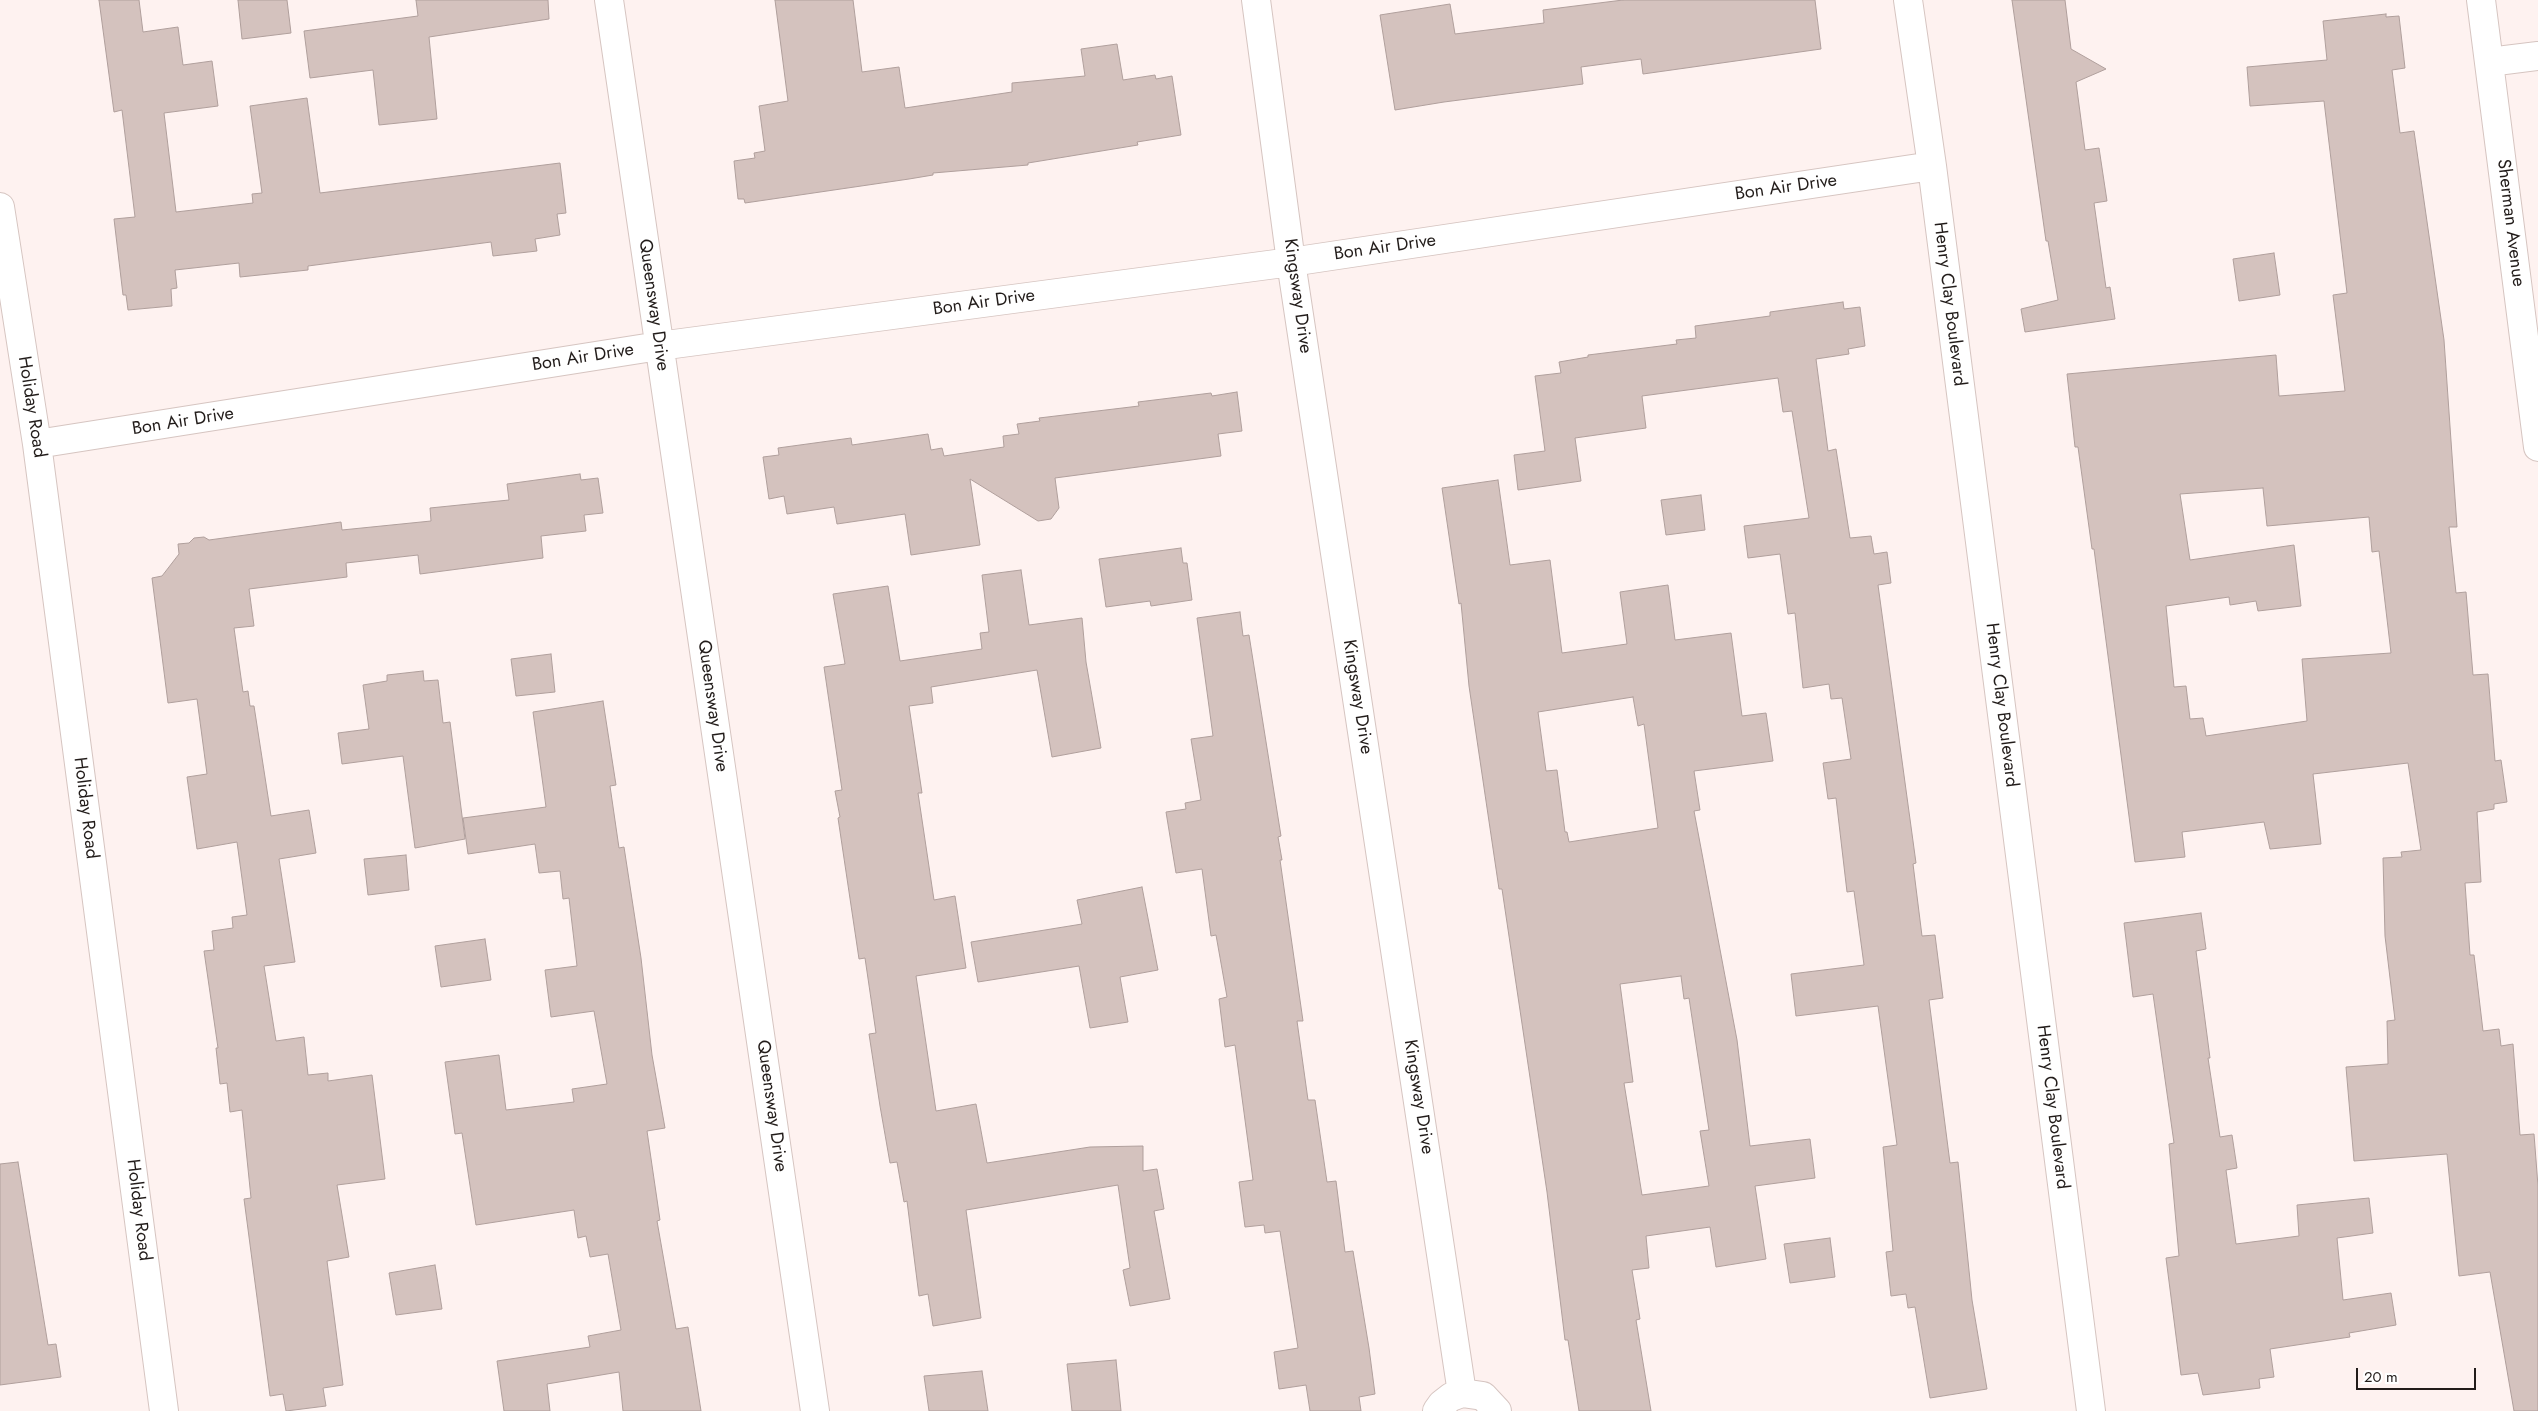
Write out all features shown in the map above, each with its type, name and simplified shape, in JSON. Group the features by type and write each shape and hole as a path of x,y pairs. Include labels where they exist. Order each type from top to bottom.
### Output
{"street":[{"name":"Queensway Drive","path":"609,0 816,1411"},
{"name":"Kingsway Drive","path":"1256,0 1291,262 1462,1393"},
{"name":"Henry Clay Boulevard","path":"1908,0 1932,166 2091,1411"},
{"name":"Sherman Avenue","path":"2480,0 2538,447"},
{"path":"2489,62 2538,56"},
{"name":"Bon Air Drive","path":"38,444 659,346 1291,262 1932,166"},
{"name":"Holiday Road","path":"0,207 38,444 164,1411"},
{"path":"1437,1411 1451,1397 1462,1393 1473,1393 1483,1396 1497,1411"}],"building":[{"path":"99,0 139,0 143,32 178,27 183,65 212,61 218,106 164,113 176,212 253,203 252,194 262,193 250,106 307,98 320,193 560,163 566,213 557,214 560,235 535,239 537,251 493,256 491,242 308,266 308,270 240,277 239,263 175,270 177,288 171,289 172,306 128,310 126,295 123,295 114,219 135,217 122,110 114,112"},
{"path":"238,0 287,0 291,33 242,39"},
{"path":"416,0 548,0 549,19 429,37 437,119 379,125 373,70 310,78 304,31 418,16"},
{"path":"775,0 853,0 862,72 899,67 905,108 1012,92 1012,83 1085,76 1081,49 1117,44 1123,80 1155,75 1156,79 1172,76 1181,135 1137,142 1138,145 1028,163 1028,165 933,173 933,175 909,179 745,203 744,199 738,199 734,161 755,158 754,153 765,151 759,106 788,101"},
{"path":"1623,0 1815,0 1821,49 1643,74 1641,59 1581,67 1583,84 1395,110 1380,15 1450,4 1455,34 1544,23 1543,10"},
{"path":"2012,0 2065,0 2071,49 2106,69 2076,82 2085,150 2099,148 2107,201 2094,203 2106,288 2110,287 2115,319 2025,332 2021,309 2058,300 2048,241 2046,241"},
{"path":"2386,14 2386,17 2399,16 2405,68 2392,70 2400,133 2414,131 2444,340 2457,527 2449,527 2456,593 2466,592 2473,675 2488,674 2495,761 2501,760 2507,802 2494,804 2494,809 2477,812 2481,882 2465,883 2470,955 2474,955 2483,1031 2499,1029 2501,1046 2513,1044 2520,1135 2534,1134 2538,1186 2538,1411 2514,1411 2490,1272 2459,1276 2447,1154 2354,1161 2346,1067 2388,1064 2387,1021 2395,1020 2385,936 2383,858 2402,857 2401,852 2421,850 2408,763 2313,774 2321,844 2270,849 2264,822 2182,832 2185,857 2135,862 2094,549 2092,549 2078,447 2075,447 2067,374 2276,355 2279,396 2345,391 2333,295 2347,293 2324,101 2250,106 2247,67 2327,60 2323,21","holes":["2263,488 2267,526 2369,517 2372,552 2379,551 2391,653 2302,659 2307,721 2206,736 2203,718 2190,719 2186,686 2174,687 2166,606 2229,597 2230,605 2256,601 2258,611 2301,606 2294,545 2190,560 2180,494"]},
{"path":"2274,253 2280,295 2239,301 2233,259"},
{"path":"1843,302 1844,309 1860,307 1865,346 1848,349 1849,354 1816,359 1828,451 1836,449 1850,538 1871,536 1874,554 1887,552 1891,583 1878,585 1916,863 1913,864 1922,936 1935,935 1943,998 1929,1000 1950,1163 1958,1162 1972,1300 1987,1389 1930,1398 1915,1307 1908,1308 1906,1294 1891,1296 1886,1252 1893,1251 1883,1147 1897,1145 1878,1006 1796,1016 1791,974 1864,965 1854,891 1847,892 1836,798 1828,799 1823,763 1851,759 1842,698 1831,699 1829,684 1803,688 1795,613 1788,614 1780,554 1748,558 1744,526 1809,518 1792,411 1783,412 1778,378 1642,396 1646,428 1575,438 1581,481 1518,490 1514,455 1545,451 1535,376 1561,373 1559,362 1588,357 1588,355 1677,344 1676,340 1696,338 1695,326 1770,316 1770,312"},
{"path":"1237,392 1242,431 1218,434 1221,456 1055,478 1059,508 1051,519 1038,521 970,479 980,545 911,555 905,514 837,524 834,507 787,514 784,496 769,499 763,457 779,455 778,448 851,438 852,445 928,434 931,450 942,448 944,456 1004,447 1003,436 1019,434 1017,424 1040,421 1039,418 1139,406 1138,402 1211,393 1212,396"},
{"path":"580,474 581,480 598,478 603,513 584,515 586,531 541,536 543,558 420,574 418,555 346,563 347,577 249,589 254,626 234,628 243,692 248,691 250,706 254,706 271,816 309,810 316,853 279,859 295,962 264,966 276,1041 304,1037 308,1075 328,1073 328,1081 372,1075 385,1179 337,1185 349,1257 327,1261 343,1385 323,1388 326,1406 286,1411 283,1394 270,1396 244,1199 251,1198 242,1110 230,1112 227,1083 220,1084 216,1048 218,1048 204,951 214,950 212,931 233,928 232,917 247,915 237,842 197,849 187,777 207,774 197,699 168,703 152,578 162,576 179,554 178,544 189,543 194,538 204,537 209,540 341,522 342,530 431,521 430,508 509,500 507,484"},
{"path":"1498,480 1510,565 1550,560 1562,653 1627,644 1620,592 1668,585 1675,640 1731,633 1742,716 1766,713 1773,761 1694,771 1700,810 1694,811 1737,1040 1750,1146 1810,1139 1815,1178 1755,1186 1766,1259 1716,1267 1710,1227 1646,1236 1649,1268 1632,1270 1640,1319 1636,1320 1651,1411 1579,1411 1568,1340 1565,1340 1547,1192 1502,889 1499,889 1469,686 1461,603 1459,604 1442,488","holes":["1633,697 1638,726 1644,724 1658,828 1569,842 1567,832 1565,832 1557,770 1546,771 1538,712","1681,976 1684,999 1689,998 1709,1130 1700,1131 1709,1186 1642,1195 1624,1083 1633,1082 1620,984"]},
{"path":"1701,495 1705,530 1666,535 1661,500"},
{"path":"1181,548 1183,563 1187,563 1192,600 1151,606 1150,601 1106,607 1099,559"},
{"path":"1021,570 1029,625 1082,618 1086,662 1101,748 1052,757 1037,670 931,687 933,703 909,706 922,793 918,793 934,900 955,896 966,968 916,976 936,1111 976,1104 987,1163 1090,1147 1143,1146 1143,1171 1157,1169 1164,1209 1154,1211 1170,1299 1130,1306 1123,1270 1130,1268 1118,1185 966,1210 981,1318 933,1326 928,1294 919,1296 907,1201 904,1202 897,1162 890,1163 880,1106 869,1034 876,1033 865,958 859,959 838,818 840,817 835,791 842,790 824,667 845,664 833,594 888,586 900,661 982,649 980,633 989,632 982,575"},
{"path":"1240,612 1243,636 1249,635 1281,836 1278,837 1282,860 1280,860 1303,1021 1297,1021 1308,1100 1315,1100 1327,1182 1336,1181 1345,1252 1353,1251 1369,1348 1375,1394 1359,1397 1361,1411 1310,1411 1306,1385 1279,1389 1274,1352 1298,1348 1280,1231 1265,1233 1264,1225 1245,1227 1239,1182 1253,1180 1235,1045 1225,1047 1219,999 1227,997 1216,935 1211,936 1202,869 1176,873 1166,812 1186,809 1185,803 1201,800 1191,739 1213,736 1197,618"},
{"path":"551,654 555,692 516,696 511,659"},
{"path":"423,671 424,681 438,680 443,723 450,722 465,839 415,848 403,756 342,764 338,733 369,729 363,685 387,681 387,675"},
{"path":"603,701 616,785 610,786 619,848 624,847 641,958 652,1055 665,1128 647,1131 660,1220 657,1221 676,1329 688,1327 701,1411 623,1411 619,1372 547,1384 550,1411 504,1411 497,1361 590,1347 588,1336 621,1330 608,1254 590,1257 586,1236 578,1238 574,1210 476,1225 462,1133 455,1134 445,1062 499,1055 506,1110 574,1102 572,1089 607,1084 594,1011 551,1017 545,970 577,966 569,898 563,899 560,871 539,873 535,844 468,854 463,818 546,807 533,712"},
{"path":"406,855 409,890 368,895 364,859"},
{"path":"1142,887 1158,970 1120,977 1128,1022 1090,1028 1079,966 978,982 971,942 1082,924 1077,900"},
{"path":"2201,913 2206,949 2196,951 2210,1058 2208,1058 2220,1137 2232,1135 2237,1168 2226,1170 2236,1244 2299,1236 2297,1205 2369,1198 2373,1233 2337,1238 2343,1300 2391,1293 2396,1325 2349,1333 2350,1337 2270,1349 2274,1377 2259,1379 2260,1388 2203,1395 2198,1373 2181,1375 2166,1258 2179,1256 2169,1144 2174,1143 2153,994 2133,997 2124,923"},
{"path":"485,939 491,980 441,987 435,946"},
{"path":"18,1162 48,1345 56,1344 61,1377 0,1385 0,1164"},
{"path":"1830,1238 1835,1277 1790,1283 1784,1244"},
{"path":"435,1265 442,1309 396,1315 389,1273"},
{"path":"1116,1360 1121,1411 1072,1411 1067,1364"},
{"path":"982,1371 988,1411 929,1411 924,1376"}]}
